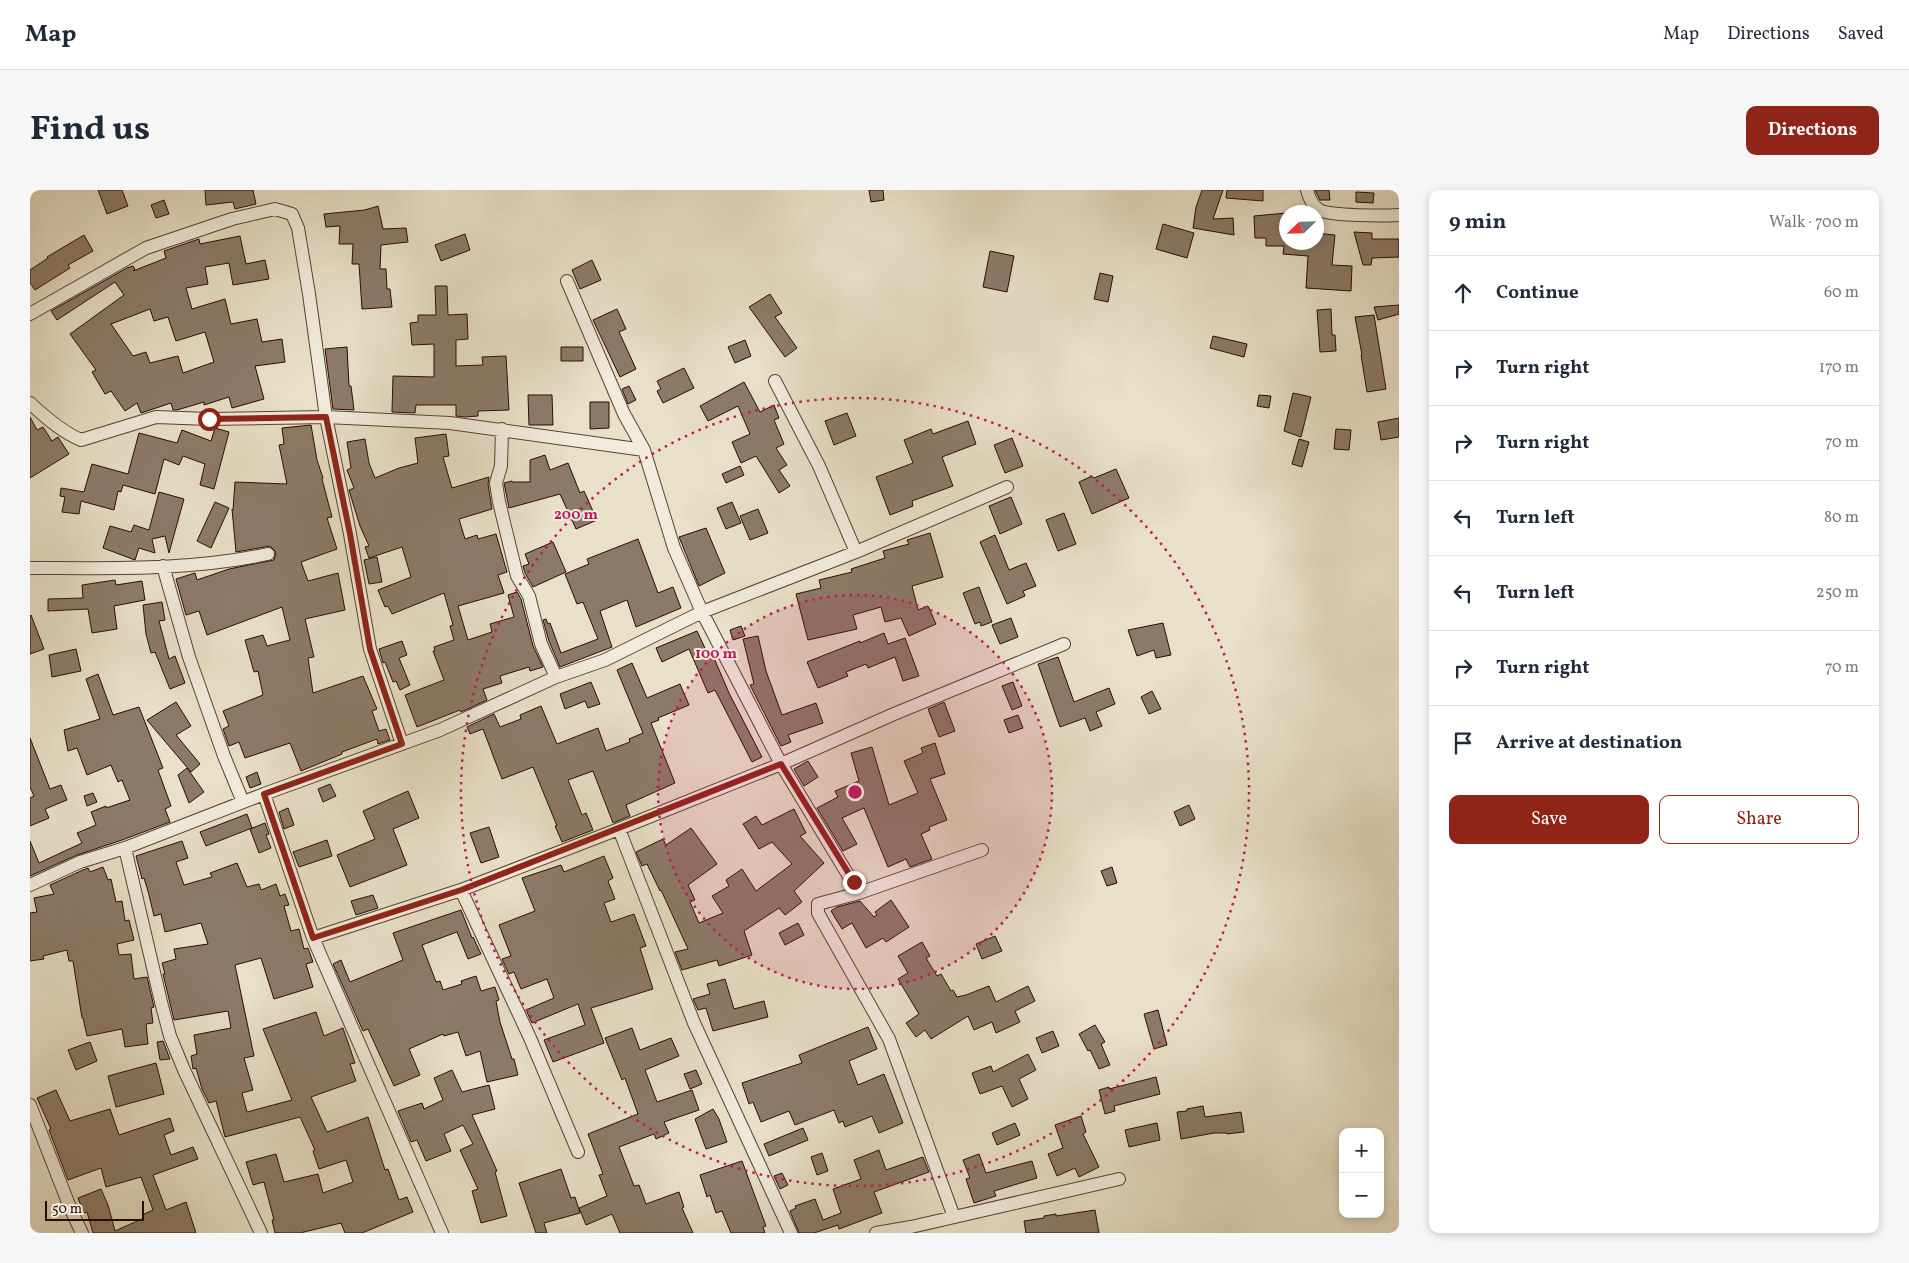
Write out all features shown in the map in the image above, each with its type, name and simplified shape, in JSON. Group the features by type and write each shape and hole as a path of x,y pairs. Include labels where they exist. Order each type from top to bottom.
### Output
{"street":[{"path":"1307,190 1312,204 1321,211 1399,216"},
{"path":"30,314 146,248 232,219 266,211 275,209 292,214 298,228 326,417 350,534 370,649 402,744"},
{"path":"567,281 624,414 644,450 674,548 702,612 781,764 859,893"},
{"path":"775,381 819,466 856,552"},
{"path":"30,403 44,416 72,436 81,440 156,417 209,419 326,417 450,423 644,450"},
{"path":"502,429 501,466 496,483 499,502 517,576 529,596 542,644 556,678"},
{"path":"30,885 80,862 125,848 264,794 440,730 556,678 605,660 702,612 856,552 1007,487"},
{"path":"30,568 163,566 235,561 268,554"},
{"path":"163,566 189,657 214,729 243,802"},
{"path":"313,938 461,890 619,829 781,764 894,714 1064,644"},
{"path":"264,794 313,938 442,1233"},
{"path":"619,829 694,1023 791,1233"},
{"path":"125,848 170,1036 184,1070 261,1233"},
{"path":"954,1217 889,1039 818,913 818,904 859,893 982,850"},
{"path":"461,890 530,1038 578,1152"},
{"path":"30,1105 71,1210 82,1233"},
{"path":"876,1233 1119,1179"}],"building":[{"path":"98,190 122,190 128,206 107,214"},
{"path":"205,190 253,190 256,204 235,209 233,202 206,205"},
{"path":"869,190 883,190 884,200 871,202"},
{"path":"1202,190 1223,190 1213,219 1233,218 1234,235 1193,228 1196,207"},
{"path":"1227,190 1263,190 1263,201 1226,198"},
{"path":"1315,190 1329,190 1330,200 1320,200"},
{"path":"1356,192 1374,193 1373,203 1356,202"},
{"path":"164,200 169,214 156,218 151,205"},
{"path":"378,206 383,229 406,228 408,242 381,245 380,269 386,269 387,289 390,289 392,307 362,309 359,264 352,264 353,244 339,244 340,226 326,227 324,214 365,210"},
{"path":"1279,214 1279,246 1266,246 1266,238 1255,238 1254,216"},
{"path":"1163,224 1194,233 1187,258 1156,249"},
{"path":"1354,232 1372,233 1372,239 1399,239 1399,257 1372,258 1371,265 1363,265"},
{"path":"465,234 470,250 441,261 435,245"},
{"path":"1324,234 1335,235 1332,265 1352,266 1351,291 1306,288 1308,256 1283,254 1284,250 1324,250"},
{"path":"84,235 93,251 68,265 70,268 35,290 30,283 30,270 47,257"},
{"path":"240,236 246,264 265,260 269,279 233,285 229,263 205,267 208,284 186,288 192,309 225,299 231,324 257,319 262,342 282,339 285,362 255,366 264,399 232,408 229,397 204,405 204,402 177,410 173,410 171,403 141,413 137,403 125,411 111,391 105,394 92,372 96,370 70,334 124,295 115,282 57,320 51,311 127,268 133,266 135,269 133,271 166,258 164,251 199,239 200,244","holes":["150,309 154,321 168,317 176,341 205,332 214,362 183,373 178,356 150,363 146,352 133,356 111,324"]},
{"path":"990,251 1014,256 1007,292 983,287"},
{"path":"592,260 601,280 580,289 572,270"},
{"path":"1100,273 1113,276 1108,302 1094,299"},
{"path":"435,286 447,286 448,315 467,314 468,339 456,340 456,366 483,365 482,357 506,356 509,410 478,411 478,416 465,417 456,416 456,405 416,405 415,413 392,412 393,376 434,377 434,344 412,345 410,323 418,322 418,315 436,315"},
{"path":"770,294 782,313 775,317 797,348 785,357 749,307"},
{"path":"1399,305 1399,314 1378,320 1374,307"},
{"path":"617,309 626,329 619,332 636,369 620,377 593,320"},
{"path":"1331,309 1332,335 1335,335 1336,351 1320,352 1317,310"},
{"path":"1374,315 1386,389 1367,392 1355,317"},
{"path":"1213,336 1247,344 1244,357 1210,348"},
{"path":"745,340 751,356 735,363 728,347"},
{"path":"347,347 349,386 351,386 354,410 333,409 325,349"},
{"path":"561,347 583,347 583,361 561,361"},
{"path":"684,368 694,388 663,403 657,391 661,389 657,381"},
{"path":"744,382 760,412 774,405 779,418 774,420 784,444 776,448 787,465 779,470 790,486 779,493 756,456 741,463 732,442 750,434 738,406 708,421 700,406"},
{"path":"629,386 636,400 628,404 622,389"},
{"path":"1293,393 1311,397 1301,437 1284,431"},
{"path":"528,395 552,395 553,425 529,425"},
{"path":"1259,395 1271,396 1269,408 1257,406"},
{"path":"590,402 609,402 609,428 590,429"},
{"path":"847,413 856,436 834,445 825,421"},
{"path":"30,417 37,430 43,427 52,441 58,437 69,454 30,478"},
{"path":"1399,418 1399,437 1381,440 1378,422"},
{"path":"968,421 976,444 942,457 953,486 912,501 913,506 890,515 876,477 913,463 904,440 931,429 933,434"},
{"path":"311,425 317,460 332,517 327,518 337,549 301,562 308,581 338,573 345,610 305,619 314,657 308,658 313,693 363,676 377,709 372,711 379,731 386,729 390,740 378,744 377,739 342,752 342,754 301,771 290,743 245,758 239,742 229,746 223,729 229,726 223,711 263,695 258,671 254,672 245,640 263,635 267,646 290,640 282,607 207,635 199,611 186,615 176,579 195,573 197,580 229,569 274,560 276,552 270,546 236,552 232,509 235,482 287,484 279,445 284,444 282,428"},
{"path":"215,428 229,432 214,489 200,485 205,464 183,456 179,465 164,459 155,494 123,485 121,492 118,491 114,510 81,501 79,514 62,512 65,497 60,496 61,488 84,492 92,464 128,474 139,433 177,443 182,430 211,441"},
{"path":"1336,429 1351,430 1349,450 1334,449"},
{"path":"446,434 449,456 443,457 452,488 489,477 488,484 492,509 459,519 465,539 477,535 478,539 496,534 507,572 498,575 504,593 458,606 468,640 492,632 490,624 514,617 508,595 517,592 521,599 533,646 543,667 530,671 529,667 500,676 502,683 483,689 487,700 461,712 460,710 417,727 405,695 444,680 433,651 435,651 434,647 454,640 450,626 453,625 444,593 392,614 388,606 385,607 378,590 411,577 402,547 369,558 365,547 369,546 360,526 349,490 354,488 347,470 351,468 347,442 365,439 369,463 375,478 399,468 418,463 415,438"},
{"path":"1012,438 1023,466 1005,473 994,445"},
{"path":"1299,439 1309,442 1302,467 1292,464"},
{"path":"545,455 550,470 568,463 580,493 584,491 597,520 576,529 560,494 509,508 504,483 512,481 530,482 530,460"},
{"path":"740,466 744,475 726,483 722,474"},
{"path":"1116,469 1129,498 1092,514 1079,482"},
{"path":"159,492 184,499 169,553 165,536 152,539 155,553 139,548 135,560 103,548 110,526 131,532 134,525 149,530"},
{"path":"1011,497 1022,524 1000,534 989,506"},
{"path":"215,502 229,508 211,548 197,541"},
{"path":"732,502 741,523 726,529 717,508"},
{"path":"758,509 768,533 750,540 740,516"},
{"path":"1064,513 1076,544 1058,551 1046,520"},
{"path":"706,528 725,573 699,586 679,537"},
{"path":"930,533 943,577 912,586 918,610 928,606 936,624 909,636 901,618 885,622 881,607 853,615 857,629 808,640 796,594 821,588 819,580 852,572 851,569 885,558 883,551 909,544 907,540"},
{"path":"995,535 1009,570 1026,563 1036,586 1023,591 1025,596 1007,604 980,542"},
{"path":"638,539 658,593 673,587 681,608 636,627 627,600 600,611 612,647 560,667 549,641 543,620 546,619 548,624 550,623 561,653 598,639 583,602 577,604 565,574 589,564 587,559"},
{"path":"553,542 566,572 533,587 523,566 529,564 525,554"},
{"path":"377,557 382,582 369,584 364,560"},
{"path":"115,580 116,585 142,581 145,600 114,606 117,629 92,633 88,609 48,611 48,599 83,598 82,585"},
{"path":"979,587 992,622 981,626 980,622 975,624 963,593"},
{"path":"162,602 165,620 159,621 169,659 175,656 185,683 170,689 155,652 151,653 146,634 143,605"},
{"path":"30,616 44,649 30,654"},
{"path":"1011,618 1018,637 1000,644 992,625"},
{"path":"1163,623 1171,655 1156,658 1154,650 1137,656 1128,630"},
{"path":"741,626 745,636 733,640 730,630"},
{"path":"697,631 710,659 714,658 729,693 762,757 752,762 715,690 708,693 689,649 662,662 656,648"},
{"path":"884,633 888,644 905,638 919,676 903,681 895,657 868,668 866,664 846,672 848,676 818,688 807,662"},
{"path":"758,636 766,671 782,715 816,703 823,723 788,735 791,742 781,746 750,685 754,684 743,639"},
{"path":"402,641 407,655 399,658 410,685 400,690 396,681 393,682 385,662 383,663 379,649"},
{"path":"76,649 81,671 52,677 49,655"},
{"path":"1058,657 1074,702 1109,688 1115,704 1096,712 1102,726 1090,731 1085,718 1060,727 1038,664"},
{"path":"632,663 647,698 680,684 689,705 658,718 659,720 651,723 675,783 626,805 630,816 613,823 593,771 568,780 582,815 586,813 593,830 562,842 533,767 502,779 483,729 470,734 467,727 494,714 500,727 521,719 520,715 541,706 557,744 598,728 606,751 630,742 629,739 643,733 617,670"},
{"path":"98,674 113,715 139,707 163,768 158,770 171,806 165,809 170,822 77,855 30,876 30,841 39,863 82,843 77,833 96,825 91,812 130,800 122,780 118,782 111,765 87,775 77,748 68,751 64,730 100,719 86,679"},
{"path":"591,682 600,704 588,708 585,701 565,709 560,694"},
{"path":"1013,682 1022,706 1012,710 1002,686"},
{"path":"1152,691 1161,709 1149,714 1141,697"},
{"path":"176,702 191,726 176,735 200,764 191,772 147,720"},
{"path":"944,702 955,731 939,737 928,709"},
{"path":"1018,715 1023,728 1009,733 1004,720"},
{"path":"30,738 50,789 61,785 67,800 45,809 49,818 30,826 30,798 34,796 30,787"},
{"path":"935,743 945,774 930,779 947,820 929,827 930,830 921,834 932,859 910,867 906,859 888,867 864,808 842,818 857,844 843,851 817,808 838,797 835,791 859,781 851,753 872,747 889,805 918,793 904,761 923,753 921,748"},
{"path":"808,761 818,777 804,786 794,769"},
{"path":"187,768 204,792 189,803 178,775"},
{"path":"257,772 261,784 250,788 246,777"},
{"path":"330,784 336,796 323,802 318,789"},
{"path":"408,791 419,818 393,829 407,865 350,887 337,855 375,839 363,811"},
{"path":"93,793 97,802 87,806 84,796"},
{"path":"1189,805 1195,819 1180,826 1174,812"},
{"path":"288,808 294,825 284,829 279,812"},
{"path":"794,809 806,833 800,836 824,863 794,891 802,902 785,915 779,908 744,931 752,955 719,966 717,960 682,970 675,952 688,949 661,890 647,864 642,866 636,852 663,839 666,845 691,828 717,864 688,885 695,900 690,902 699,923 723,913 712,896 729,886 726,880 742,869 756,891 792,864 772,842 759,849 743,824 756,816 762,825"},
{"path":"247,814 252,828 206,846 200,832"},
{"path":"265,823 269,834 266,835 271,848 259,853 250,829"},
{"path":"489,827 499,857 481,863 470,833"},
{"path":"327,840 332,856 299,867 293,852"},
{"path":"182,841 188,858 176,862 184,885 212,877 210,873 237,863 247,887 259,884 261,890 276,884 280,896 285,894 289,905 284,906 291,931 299,929 304,949 308,948 313,962 306,964 313,987 274,999 261,958 235,965 254,1056 244,1058 253,1090 242,1093 247,1112 292,1100 263,1029 316,1012 324,1036 343,1028 355,1063 350,1064 356,1081 311,1097 327,1132 368,1117 385,1170 388,1169 399,1200 407,1197 413,1212 362,1233 345,1233 341,1223 300,1233 275,1233 272,1220 274,1220 264,1182 253,1185 246,1162 276,1154 284,1182 318,1174 323,1193 353,1182 346,1160 319,1169 313,1151 315,1150 300,1117 225,1137 216,1101 209,1103 202,1089 196,1068 193,1069 191,1056 197,1054 194,1035 231,1028 228,1011 174,1020 162,963 176,959 174,949 208,944 201,923 165,932 161,914 154,916 136,856"},
{"path":"604,856 613,878 608,881 615,899 604,903 611,922 634,914 646,946 640,948 653,989 591,1008 604,1043 553,1062 544,1040 585,1025 578,1004 532,1023 526,1010 554,998 547,979 521,989 514,972 509,974 502,959 511,956 499,925 535,911 522,878 561,865 564,872"},
{"path":"103,867 108,880 111,879 116,902 122,901 125,921 129,920 134,940 117,944 119,955 131,954 134,979 147,977 154,1007 151,1008 153,1023 146,1024 148,1044 125,1047 122,1029 87,1036 82,1018 73,961 69,961 67,950 43,956 44,959 30,961 30,913 37,912 34,898 54,894 50,885 83,870 88,868 90,872"},
{"path":"1112,867 1117,883 1107,886 1101,871"},
{"path":"373,895 378,908 356,915 351,901"},
{"path":"891,900 909,927 886,942 883,938 866,948 852,923 842,929 831,911 837,907 860,901 874,917 877,915 875,912"},
{"path":"461,910 472,938 481,954 468,959 457,932 422,945 436,982 440,981 443,990 462,984 461,981 476,976 481,991 495,987 499,1000 496,1001 500,1022 518,1075 487,1082 480,1051 466,1056 458,1032 444,1036 443,1034 409,1049 420,1075 394,1086 368,1029 363,1031 333,964 341,960 350,982 403,960 393,933"},
{"path":"798,923 804,935 785,945 779,933"},
{"path":"995,936 1002,951 982,959 976,944"},
{"path":"922,942 930,956 926,958 937,976 941,974 957,997 989,986 996,1002 1028,986 1035,1001 1015,1011 1020,1022 996,1033 992,1022 974,1030 968,1016 931,1039 925,1030 916,1037 906,1023 919,1014 898,979 908,973 898,956"},
{"path":"725,979 734,1009 764,1001 768,1017 713,1031 706,1008 698,1010 693,999 710,994 707,984"},
{"path":"1158,1010 1167,1045 1154,1049 1144,1014"},
{"path":"1095,1025 1105,1042 1101,1044 1110,1065 1099,1069 1090,1050 1088,1051 1079,1034"},
{"path":"868,1027 877,1049 849,1061 858,1085 884,1074 903,1123 879,1133 872,1116 845,1127 843,1121 839,1123 834,1110 795,1125 789,1111 761,1122 753,1102 749,1104 742,1083 802,1063 799,1055"},
{"path":"632,1028 640,1050 671,1038 679,1056 645,1070 657,1102 692,1090 699,1110 664,1122 669,1133 656,1139 654,1134 619,1147 634,1186 639,1185 646,1204 679,1192 684,1207 682,1208 693,1233 620,1233 612,1214 586,1225 579,1208 607,1196 599,1175 603,1174 588,1134 638,1114 625,1078 622,1080 605,1038"},
{"path":"1053,1031 1059,1046 1042,1053 1036,1038"},
{"path":"163,1041 170,1059 160,1060 157,1042"},
{"path":"90,1042 97,1061 76,1070 68,1050"},
{"path":"1028,1054 1036,1070 1019,1079 1028,1099 1012,1107 1002,1086 980,1094 972,1073 991,1066 993,1072"},
{"path":"156,1063 164,1094 116,1107 108,1076"},
{"path":"452,1070 462,1092 489,1085 495,1109 472,1115 497,1171 495,1172 507,1216 481,1223 472,1191 478,1189 460,1150 473,1144 463,1125 444,1134 451,1151 426,1161 417,1140 411,1142 398,1111 422,1103 424,1109 443,1100 434,1078"},
{"path":"696,1070 702,1084 690,1089 684,1074"},
{"path":"1156,1077 1160,1094 1114,1106 1115,1111 1105,1114 1099,1090"},
{"path":"56,1090 70,1121 110,1109 119,1135 170,1118 174,1131 164,1135 171,1155 193,1147 198,1159 153,1175 166,1210 186,1202 196,1233 93,1233 87,1212 84,1213 78,1198 101,1189 108,1205 115,1231 144,1218 142,1215 153,1210 141,1177 106,1187 101,1168 68,1180 49,1130 51,1129 37,1098"},
{"path":"1203,1106 1205,1117 1241,1112 1244,1132 1214,1133 1181,1139 1177,1112"},
{"path":"713,1109 719,1119 727,1142 706,1149 695,1119"},
{"path":"1081,1116 1086,1132 1083,1134 1099,1167 1079,1177 1075,1168 1057,1176 1048,1154 1063,1148 1055,1125"},
{"path":"1015,1123 1020,1135 997,1145 992,1133"},
{"path":"1157,1123 1160,1140 1129,1147 1125,1130"},
{"path":"803,1128 808,1140 769,1156 764,1144"},
{"path":"879,1150 886,1170 923,1157 929,1172 874,1192 882,1213 839,1229 838,1225 814,1233 799,1233 790,1211 796,1208 795,1206 815,1199 823,1220 841,1213 833,1189 861,1179 854,1160"},
{"path":"822,1153 828,1171 817,1175 811,1157"},
{"path":"979,1154 986,1173 1032,1161 1037,1178 994,1191 996,1196 974,1203 966,1179 970,1178 963,1160"},
{"path":"742,1161 766,1226 763,1227 765,1233 731,1233 722,1211 716,1213 710,1195 707,1197 700,1175"},
{"path":"561,1169 571,1198 575,1197 580,1213 544,1223 547,1233 536,1233 519,1183"},
{"path":"782,1173 788,1185 780,1189 774,1176"},
{"path":"1095,1210 1099,1233 1026,1233 1024,1221 1056,1214 1056,1216"}],"route":[{"path":"209,419 326,417 350,534 370,649 402,744 264,794 313,938 461,890 781,764 854,882"}]}
